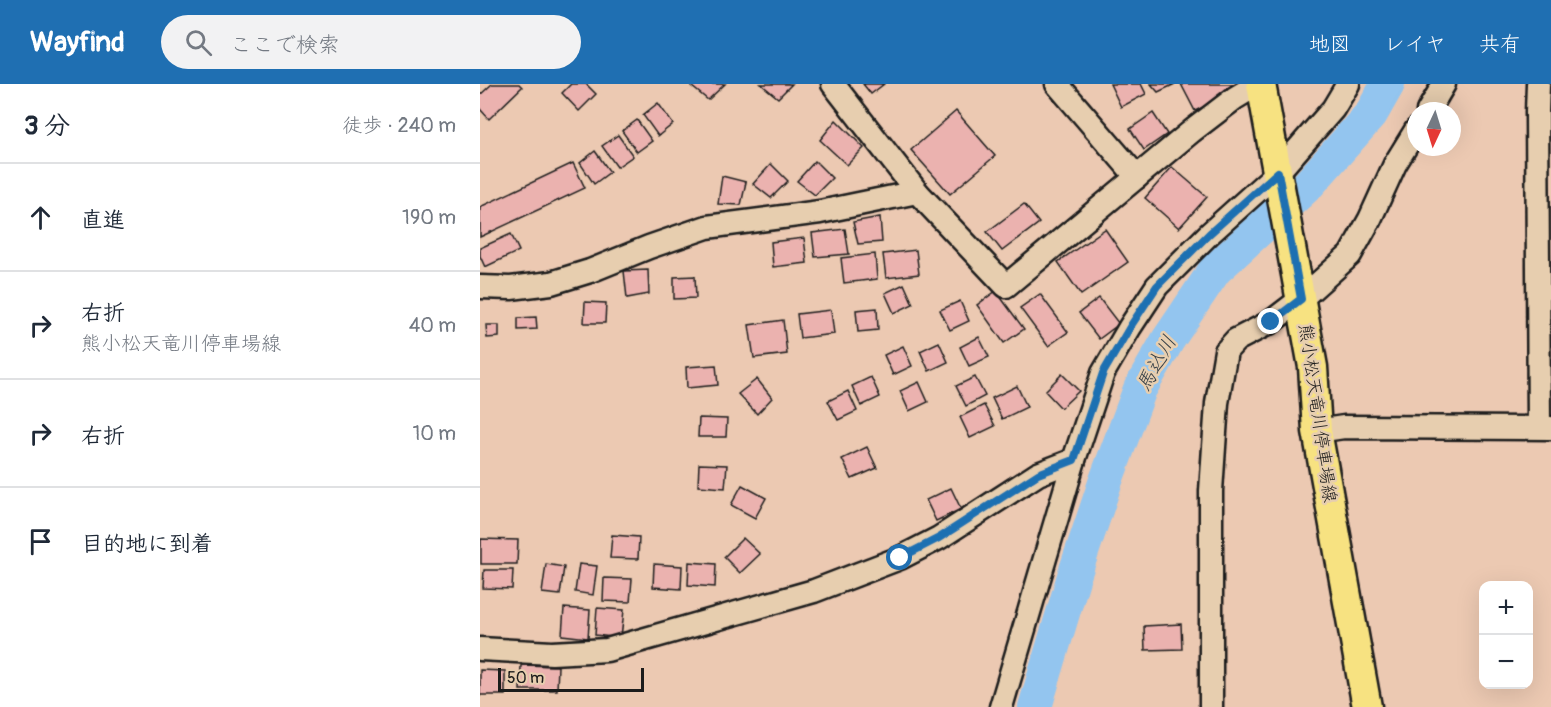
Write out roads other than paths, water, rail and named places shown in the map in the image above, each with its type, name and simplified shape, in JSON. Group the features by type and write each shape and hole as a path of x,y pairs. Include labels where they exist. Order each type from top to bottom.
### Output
{"main road":[{"name":"熊小松天竜川停車場線","path":"1260,84 1313,367 1317,431 1367,707"}],"street":[{"path":"833,84 917,192 1006,286 1218,111 1260,84"},
{"path":"1057,84 1137,177"},
{"path":"1001,707 1074,460 1103,373 1157,286 1209,234 1279,178 1333,109 1348,84"},
{"path":"1433,102 1444,84"},
{"path":"1317,431 1344,427 1545,427 1537,136 1538,84"},
{"path":"1211,707 1211,491 1217,403 1226,351 1236,339 1271,322 1300,294 1350,255 1407,145"},
{"path":"480,287 510,288 551,283 590,271 707,227 820,212 917,192"},
{"path":"480,649 552,653 607,650 814,591 920,548 1038,474 1074,460"}],"waterway":[{"name":"馬込川","path":"1035,707 1074,576 1140,389 1168,340 1215,270 1308,185 1371,114 1388,84"}]}
